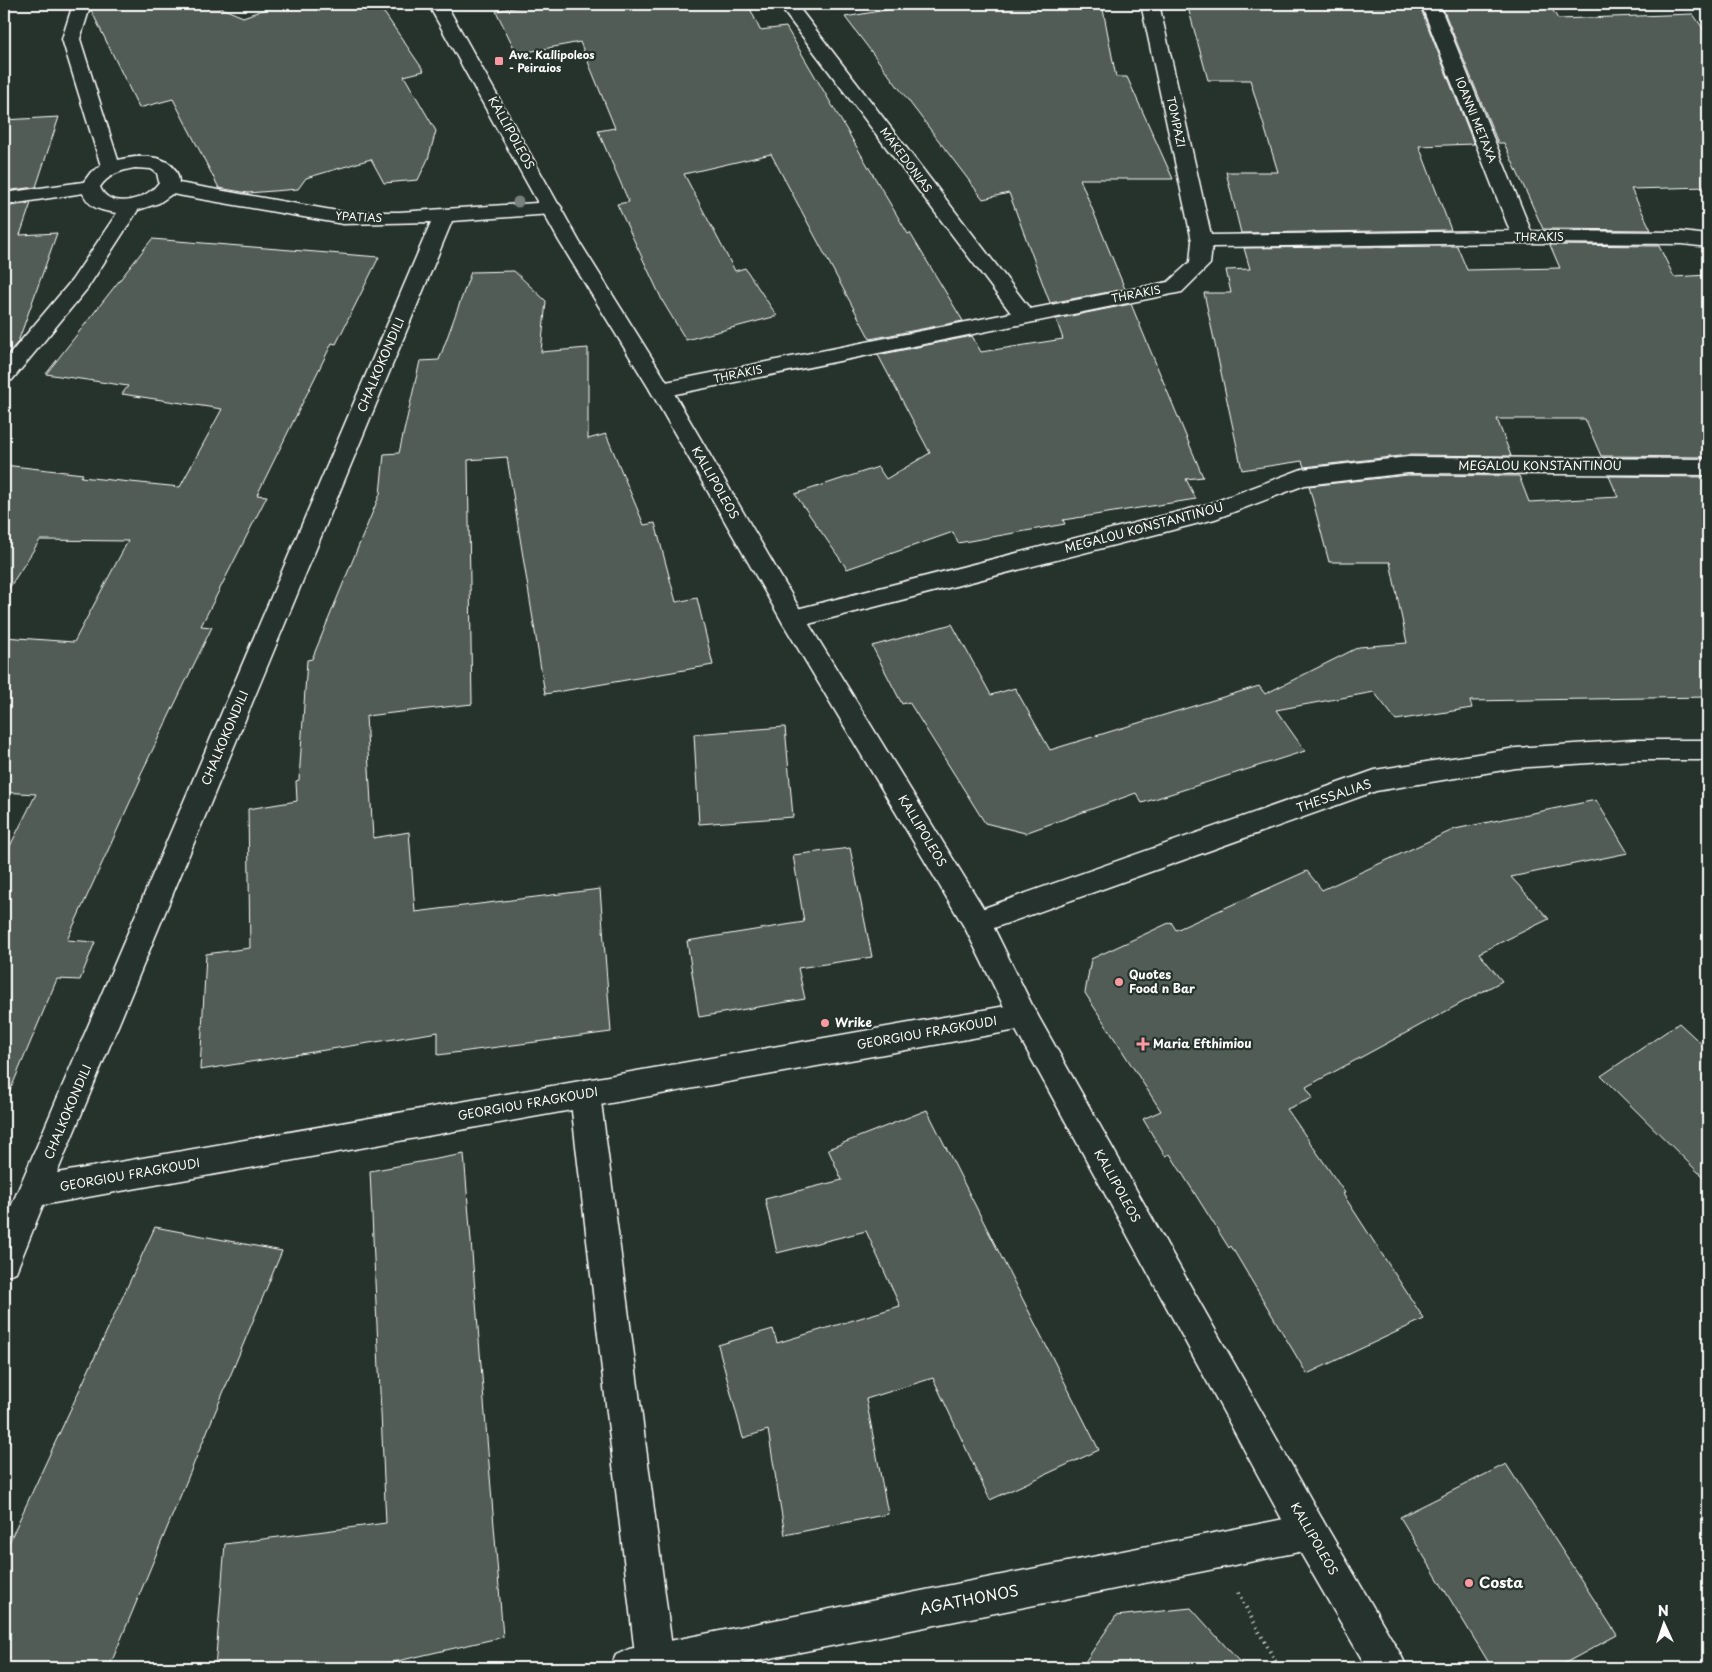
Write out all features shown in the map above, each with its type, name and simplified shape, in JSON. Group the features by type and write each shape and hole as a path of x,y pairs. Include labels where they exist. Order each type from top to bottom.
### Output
{"street":[{"path":"82,4 71,39 111,168"},
{"name":"KALLIPOLEOS","path":"437,4 552,208 661,390 793,618 977,922 1023,1016 1309,1532 1388,1668"},
{"name":"MAKEDONIAS","path":"787,4 1024,316"},
{"name":"TOMPAZI","path":"1150,4 1202,241"},
{"name":"IOANNI METAXA","path":"1430,4 1523,237"},
{"path":"135,162 156,164 169,174 170,180 168,187 153,199 131,206 117,207 100,203 90,194 90,187 94,180 111,168 135,162"},
{"path":"4,199 90,187"},
{"name":"YPATIAS","path":"168,187 343,218 374,219 552,208"},
{"path":"4,375 80,284 131,206"},
{"name":"CHALKOKONDILI","path":"4,1261 444,215"},
{"name":"THRAKIS","path":"661,390 1175,287 1200,264 1202,241 1523,237 1682,238 1708,241"},
{"name":"MEGALOU KONSTANTINOU","path":"793,618 1215,511 1302,477 1408,466 1708,467"},
{"name":"THESSALIAS","path":"977,922 1375,781 1516,758 1634,750 1708,750"},
{"name":"GEORGIOU FRAGKOUDI","path":"34,1192 1023,1016"},
{"path":"585,1094 642,1665"},
{"name":"AGATHONOS","path":"642,1665 1309,1532"}],"path":[{"path":"1215,1550 1279,1668"}],"building":[{"path":"93,4 212,4 243,17 280,4 373,4 385,14 424,71 404,76 436,131 428,159 418,180 384,183 371,159 306,178 298,189 248,193 219,188 173,99 139,108 91,10"},
{"path":"533,4 748,4 760,30 786,27 908,234 910,233 963,321 870,339 771,154 684,174 735,271 745,268 777,316 686,340 663,302 617,204 629,202 598,131 615,128 580,42 517,54 496,11"},
{"path":"920,4 936,4 938,7 1102,4 1116,77 1127,77 1173,179 1080,179 1125,289 1050,303 1009,193 983,199 845,17"},
{"path":"1187,4 1419,4 1474,144 1419,146 1451,230 1241,233 1226,172 1278,172 1250,80 1208,80"},
{"path":"1441,4 1549,4 1558,19 1693,14 1708,36 1708,187 1631,189 1651,230 1543,229 1504,143 1498,143"},
{"path":"59,117 36,187 4,191 4,120"},
{"path":"31,203 20,235 57,233 18,342 4,358 4,207"},
{"path":"152,239 379,257 336,344 332,343 257,495 267,496 201,626 212,627 139,778 141,778 67,940 95,942 80,980 57,979 4,1105 4,858 36,794 4,792 4,637 74,642 128,541 40,540 4,596 4,465 83,474 81,477 180,487 222,409 122,394 128,386 46,374"},
{"path":"1550,245 1659,246 1674,277 1708,275 1708,457 1601,456 1585,419 1497,419 1511,456 1408,455 1304,467 1302,461 1242,470 1204,293 1231,293 1226,270 1250,269 1244,248 1457,246 1467,270 1560,268"},
{"path":"514,271 546,301 541,352 588,348 588,439 606,434 644,525 655,523 676,602 697,598 713,665 545,694 507,457 468,460 472,704 366,716 373,838 409,832 415,912 600,889 611,1032 438,1055 438,1032 200,1070 206,954 250,948 248,809 297,801 296,781 299,780 307,660 312,659 380,494 384,454 399,453 420,361 439,360 471,272"},
{"path":"1131,304 1203,477 1186,479 1196,499 1063,520 1065,524 958,543 953,532 847,569 795,494 878,467 886,479 930,453 878,355 972,336 981,352 1063,339 1056,319"},
{"path":"1408,475 1519,476 1529,502 1618,497 1609,476 1708,477 1708,697 1470,701 1472,708 1396,720 1374,692 1276,710 1305,751 1142,803 1136,793 1025,833 985,823 909,702 902,704 872,646 952,624 991,695 1015,688 1050,750 1259,686 1265,694 1359,647 1407,643 1390,562 1329,562 1309,486"},
{"path":"785,727 793,817 699,824 694,734"},
{"path":"1596,800 1628,853 1511,877 1549,919 1479,953 1502,981 1306,1087 1313,1098 1287,1109 1345,1193 1343,1194 1424,1319 1307,1374 1231,1246 1229,1248 1170,1154 1165,1156 1143,1119 1161,1111 1085,993 1091,959 1171,922 1176,930 1307,871 1322,890 1455,829"},
{"path":"850,848 872,957 798,968 805,999 699,1017 687,941 804,922 793,855"},
{"path":"1679,1023 1708,1050 1708,1182 1601,1076"},
{"path":"927,1110 1099,1450 990,1500 933,1378 866,1399 888,1514 785,1535 768,1430 743,1438 718,1345 773,1329 777,1343 900,1306 866,1231 777,1253 765,1199 842,1180 828,1149"},
{"path":"464,1154 503,1637 367,1668 215,1668 225,1544 386,1523 370,1171"},
{"path":"155,1227 282,1251 109,1668 4,1668 4,1553"},
{"path":"1506,1464 1617,1635 1556,1668 1492,1668 1400,1517"},
{"path":"1191,1608 1245,1668 1081,1668 1116,1616"}],"place":[{"name":"Ave. Kallipoleos - Peiraios","path":"499,61"},
{"name":"Quotes Food n Bar","path":"1119,982"},
{"name":"Wrike","path":"825,1023"},
{"name":"Maria Efthimiou","path":"1143,1044"},
{"name":"Costa","path":"1469,1583"}]}
